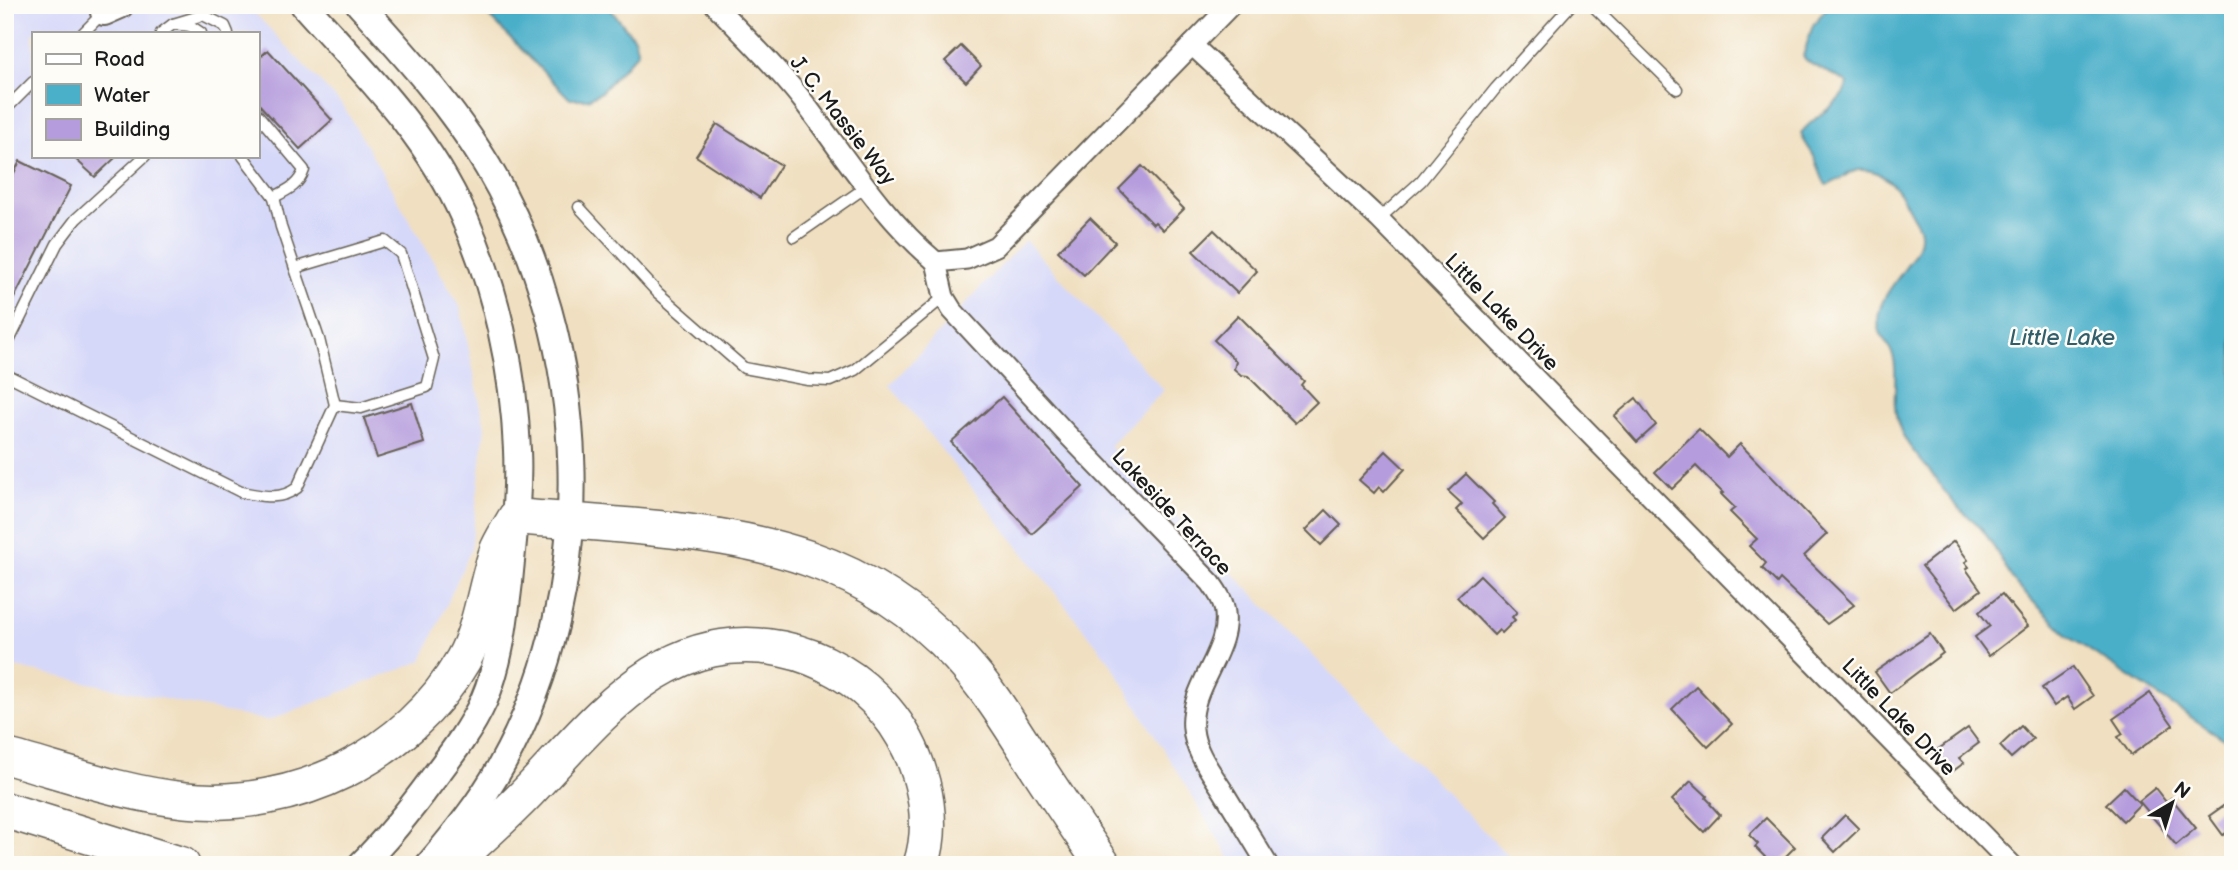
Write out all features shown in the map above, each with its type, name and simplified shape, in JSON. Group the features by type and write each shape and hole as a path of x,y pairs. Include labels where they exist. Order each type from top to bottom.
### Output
{"highway":[{"path":"5,755 127,789 185,800 212,801 266,796 297,789 343,772 368,758 397,736 425,710 453,674 471,642 499,549 516,517 570,519 722,536 776,547 814,559 892,597 957,654 983,684 1103,865"},
{"path":"450,865 491,830 604,712 651,674 689,654 710,648 752,645 794,652 833,667 868,692 897,725 916,762 925,799 927,833 922,865"},
{"path":"5,810 182,865"}],"main road":[{"path":"291,5 325,29"},
{"path":"304,5 380,89 447,185 468,227 498,317 514,405 517,451 516,517 499,648 482,704 455,749 408,813 361,865"},
{"path":"360,5 463,128 489,167 524,239 558,344 571,430 570,519 563,583 540,679 494,779 429,865"}],"street":[{"name":"J. C. Massie Way","path":"715,5 801,98 866,187 909,240 936,262"},
{"path":"936,262 967,258 996,246 1231,5"},
{"name":"Little Lake Drive","path":"1192,45 1379,219 2012,865"},
{"name":"Lakeside Terrace","path":"936,262 944,297 952,310 1065,432 1212,583 1223,604 1226,620 1222,642 1197,698 1192,729 1199,752 1268,865"}],"lane":[{"path":"1379,219 1421,181 1496,88 1571,5"},
{"path":"1592,5 1677,89"},
{"path":"84,32 108,7"},
{"path":"163,32 203,15 225,26 228,32"},
{"path":"182,24 199,32"},
{"path":"5,110 32,83"},
{"path":"259,116 304,170 301,178 290,189 274,197"},
{"path":"5,349 57,244 76,219 143,158"},
{"path":"5,374 242,492 273,497 286,496 297,488 335,405 319,339 281,228 274,197 245,158"},
{"path":"794,237 866,187"},
{"path":"579,207 658,293 744,368 830,382 855,370 944,297"},
{"path":"295,268 385,241 401,254 434,359 427,387 361,408 335,405"}],"shaded area":[{"path":"5,5 247,5 344,107 460,307 485,427 471,549 422,661 267,721 5,665"},
{"path":"1025,240 1164,390 1109,446 1517,865 1234,865 1110,662 890,385"}],"water":[{"path":"478,5 607,5 634,38 638,52 601,92 588,99 570,99"},
{"name":"Little Lake","path":"1829,5 2233,5 2233,745 2068,636 2016,584 1985,533 1950,498 1905,439 1896,415 1894,359 1878,322 1885,297 1916,250 1920,239 1919,228 1898,191 1878,173 1859,170 1826,185 1802,137 1801,133 1807,126 1839,99 1848,84 1811,64 1803,56 1813,25"}],"building":[{"path":"961,46 981,66 966,82 945,61"},
{"path":"268,50 332,120 300,149 259,104 259,58"},
{"path":"717,124 781,165 760,198 696,156"},
{"path":"74,158 115,158 95,177"},
{"path":"20,161 71,186 5,316 5,191"},
{"path":"1142,166 1184,209 1163,230 1155,222 1153,224 1119,189"},
{"path":"1090,218 1115,242 1084,275 1058,251"},
{"path":"1214,230 1257,271 1237,293 1193,251"},
{"path":"1238,315 1304,381 1301,385 1317,402 1295,423 1248,376 1241,375 1234,369 1236,361 1214,340"},
{"path":"1002,397 1083,487 1032,534 951,442"},
{"path":"1636,398 1656,425 1637,442 1614,416"},
{"path":"412,403 424,443 377,458 364,418"},
{"path":"1699,429 1727,457 1740,444 1827,534 1804,556 1854,605 1827,624 1780,579 1777,583 1762,568 1766,563 1749,546 1757,539 1730,512 1735,508 1721,494 1723,493 1696,466 1672,489 1655,472"},
{"path":"1386,451 1405,469 1384,492 1379,487 1374,493 1359,480"},
{"path":"1466,474 1494,502 1492,504 1505,518 1484,538 1456,510 1462,504 1448,491"},
{"path":"1326,510 1341,525 1321,545 1306,530"},
{"path":"1954,541 1968,560 1965,562 1969,567 1966,569 1981,590 1956,609 1922,566"},
{"path":"1480,575 1517,612 1512,617 1515,620 1502,633 1499,630 1494,635 1457,597"},
{"path":"2002,594 2028,626 1989,656 1975,637 1990,626 1979,612"},
{"path":"1930,634 1943,653 1890,693 1875,672"},
{"path":"2073,667 2093,696 2075,709 2067,697 2054,706 2042,688"},
{"path":"1696,686 1732,724 1708,747 1672,709"},
{"path":"2150,693 2173,725 2131,755 2118,737 2123,734 2113,719"},
{"path":"2021,726 2033,739 2011,758 2000,746"},
{"path":"1968,728 1979,743 1959,758 1964,763 1949,774 1933,753"},
{"path":"1691,781 1707,796 1720,815 1704,832 1672,800"},
{"path":"2124,787 2140,804 2123,821 2106,804"},
{"path":"2155,788 2166,802 2171,798 2196,828 2176,845 2139,801"},
{"path":"2226,804 2233,814 2233,828 2223,835 2209,816"},
{"path":"1845,815 1859,829 1835,852 1822,838"},
{"path":"1766,818 1795,847 1777,865 1773,865 1755,847 1758,844 1749,835"}]}
